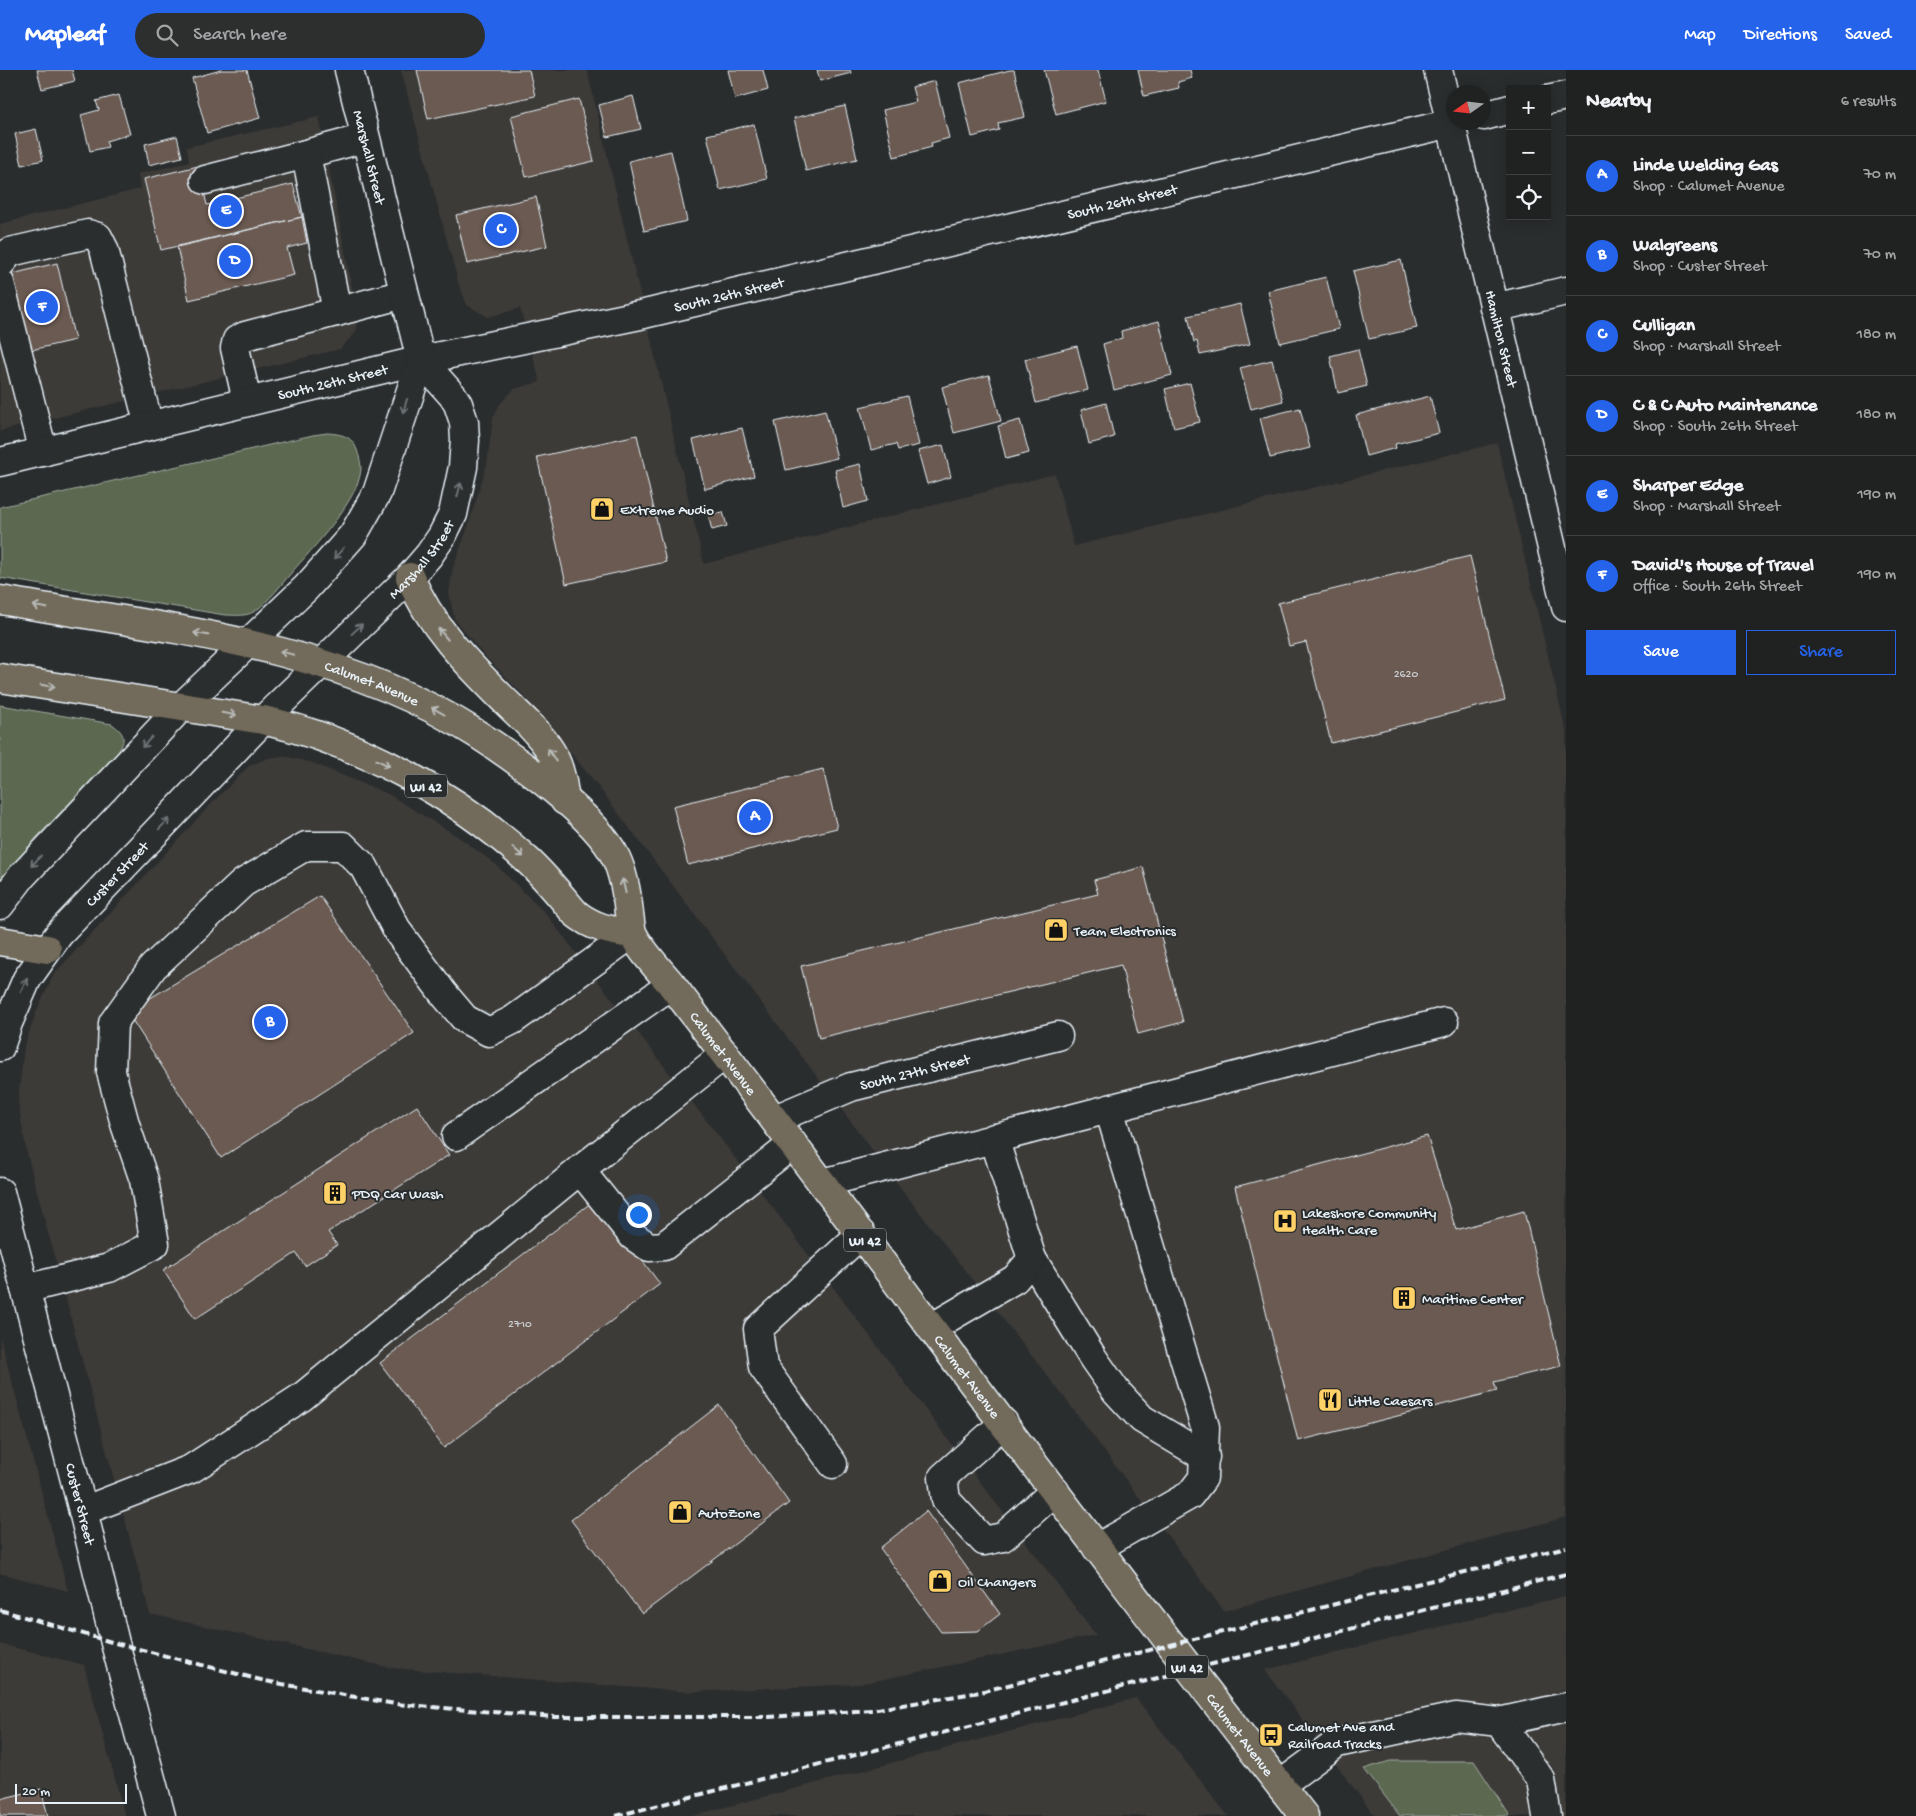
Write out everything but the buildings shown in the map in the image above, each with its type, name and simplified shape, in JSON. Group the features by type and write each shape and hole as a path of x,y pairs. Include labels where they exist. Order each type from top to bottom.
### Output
{"main road":[{"path":"410,577 424,608 439,629 471,666 532,728 548,749 558,766 565,801"},
{"name":"Calumet Avenue","path":"0,600 249,642 321,662 406,695 460,724 524,767 592,826 616,858 624,884 632,934 823,1183 1171,1646 1304,1816"},
{"name":"WI 42","path":"0,678 263,720 298,728 331,740 385,764 460,808 511,846 540,872 574,913 582,919 602,928 632,934"},
{"path":"0,941 47,949"}],"street":[{"name":"Marshall Street","path":"263,720 410,577 436,546 450,519 460,485 466,440 464,422 458,404 446,387 421,360 348,70"},
{"name":"Hamilton Street","path":"1438,70 1446,98"},
{"path":"1551,99 1566,96"},
{"path":"1491,114 1506,111"},
{"name":"South 26th Street","path":"0,462 421,360 640,315 1446,125"},
{"name":"Hamilton Street","path":"1455,130 1494,308 1566,607"},
{"path":"205,180 365,138"},
{"path":"306,154 337,312"},
{"path":"0,264 10,252 88,234 98,237 104,249 149,426"},
{"path":"0,283 43,452"},
{"path":"1494,308 1566,290"},
{"path":"248,401 235,348 237,340 245,336 404,294"},
{"path":"0,905 28,870 181,707 324,569 361,524 385,472 421,360"},
{"name":"Custer Street","path":"0,1047 20,992 47,949 76,915 263,720"},
{"path":"25,1289 108,1268 155,1244 144,1180 125,1124 111,1072 113,1023 153,967 243,883 306,846 343,846 364,867 398,932 443,993 465,1019 489,1032 513,1020 632,934"},
{"path":"456,1136 671,985"},
{"path":"823,1183 1444,1022"},
{"name":"South 27th Street","path":"775,1120 851,1088 1058,1036"},
{"path":"83,1511 191,1469 302,1397 724,1054"},
{"path":"1097,1548 1190,1495 1203,1478 1205,1457 1205,1427 1109,1109"},
{"path":"994,1138 1032,1259 1093,1358 1116,1391 1142,1419 1205,1457"},
{"path":"580,1170 633,1236 650,1247 664,1246 793,1144"},
{"name":"Custer Street","path":"0,1192 161,1816"},
{"path":"833,1464 763,1366 758,1329 861,1234"},
{"path":"931,1328 1015,1279 1032,1259"},
{"path":"1004,1423 943,1477 946,1500 984,1541 1003,1537 1055,1491"},
{"path":"1280,1785 1337,1743 1456,1717 1499,1722 1566,1706"},
{"path":"1499,1722 1541,1780 1547,1816"}],"shaded area":[{"path":"401,70 587,70 704,564 1055,474 1074,546 1497,443 1566,731 1566,1517 1224,1611 1064,1397 913,1204 594,781 524,696 482,653 454,618 449,593 453,568 468,527 487,464 493,418 500,404 514,389 540,382 520,308 488,317 467,305 459,285"},
{"path":"319,117 357,313 356,332 340,349 0,431 0,224 140,189 138,174 189,162 187,147"},
{"path":"283,756 310,762 388,794 460,838 494,863 546,914 723,1142 1096,1635 860,1684 689,1692 392,1668 150,1614 26,1150 18,1101 24,1047 37,1010 54,974 213,802 250,765 269,758"},
{"path":"0,1337 68,1591 0,1573"},
{"path":"1566,1596 1566,1816 1375,1816 1265,1670"},
{"path":"0,1644 84,1665 125,1816 0,1816"},
{"path":"1136,1698 1228,1816 692,1816"}],"green space":[{"path":"327,433 346,437 355,445 361,466 358,481 344,509 333,524 270,598 252,613 225,615 0,578 0,507"},
{"path":"0,705 112,724 122,734 123,741 117,753 0,879"},
{"path":"1390,1761 1474,1761 1510,1816 1400,1816 1364,1769"}],"railway":[{"path":"0,1610 115,1643 265,1681 395,1704 554,1717 769,1717 872,1710 980,1692 1566,1547"},
{"path":"616,1816 1566,1574"}],"place":[{"name":"Sharper Edge","path":"226,211"},
{"name":"Culligan","path":"501,230"},
{"name":"C & C Auto Maintenance","path":"235,261"},
{"name":"David's House of Travel","path":"42,307"},
{"name":"Extreme Audio","path":"602,509"},
{"name":"Linde Welding Gas","path":"755,817"},
{"name":"Team Electronics","path":"1056,930"},
{"name":"Walgreens","path":"270,1022"},
{"name":"PDQ Car Wash","path":"335,1193"},
{"name":"Lakeshore Community Health Care","path":"1285,1221"},
{"name":"Maritime Center","path":"1404,1298"},
{"name":"Little Caesars","path":"1330,1400"},
{"name":"AutoZone","path":"680,1512"},
{"name":"Oil Changers","path":"940,1581"},
{"name":"Calumet Ave and Railroad Tracks","path":"1271,1735"}]}
